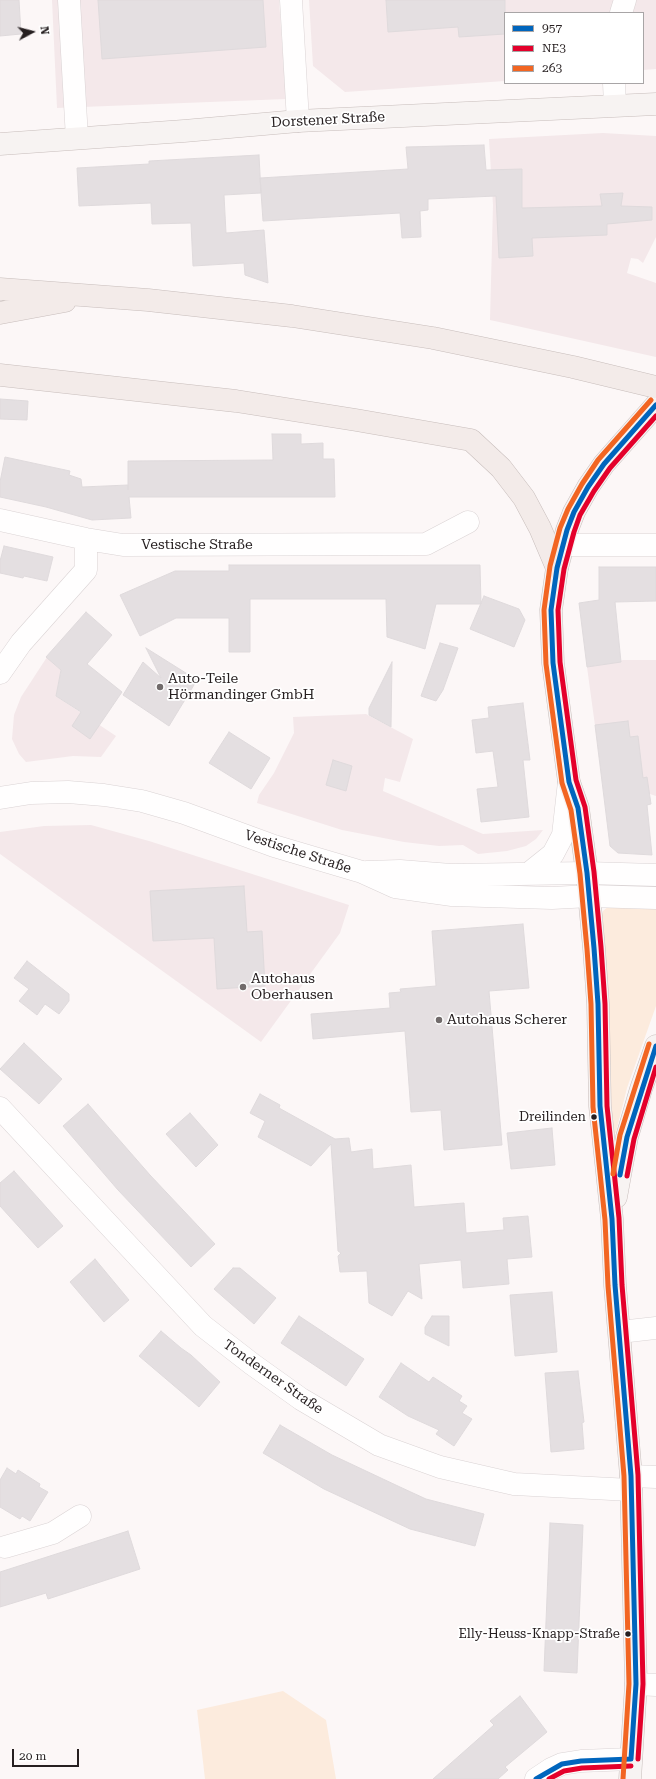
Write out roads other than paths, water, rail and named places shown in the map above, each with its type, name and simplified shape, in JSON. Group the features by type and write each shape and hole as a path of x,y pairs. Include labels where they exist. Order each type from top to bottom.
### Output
{"highway":[{"path":"0,289 194,304 292,316 433,338 573,367 656,387"},
{"path":"0,313 96,296"},
{"path":"0,375 236,401 471,440 502,468 524,498 540,528 556,568"}],"main road":[{"name":"Dorstener Straße","path":"0,144 298,121 656,104"},
{"path":"615,106 656,110"},
{"path":"630,1769 646,1685 612,1219 600,1106 598,1004 590,896 578,808 569,782 553,663 551,610 556,568 562,545 574,512 604,464 656,406"},
{"path":"612,1219 628,1137 641,1089 656,1046"}],"street":[{"path":"69,0 77,138"},
{"path":"291,0 298,121"},
{"path":"621,12 625,0"},
{"path":"614,84 615,106"},
{"name":"Vestische Straße","path":"0,520 86,539 123,545 426,544 468,522"},
{"path":"0,673 21,643 86,570 86,539"},
{"path":"562,545 656,545"},
{"path":"528,874 550,858 561,840 566,823 569,782"},
{"name":"Vestische Straße","path":"0,798 32,793 68,792 104,795 142,801 184,813 274,846 362,872 395,887 452,895 552,898 590,896 656,898"},
{"name":"Vestische Straße","path":"362,872 400,871 451,875 587,873 656,876"},
{"name":"Tonderner Straße","path":"0,1108 203,1326 252,1364 301,1399 379,1445 440,1467 514,1484 631,1483 656,1477"},
{"path":"620,1332 656,1328"},
{"path":"2,1546 53,1533 80,1516"},
{"path":"536,1779 562,1764 581,1761 630,1769"}],"place":[{"name":"Auto-Teile Hörmandinger GmbH","path":"160,687"},
{"name":"Autohaus Oberhausen","path":"243,987"},
{"name":"Autohaus Scherer","path":"439,1020"},
{"name":"Dreilinden","path":"594,1117"},
{"name":"Elly-Heuss-Knapp-Straße","path":"628,1634"}]}
